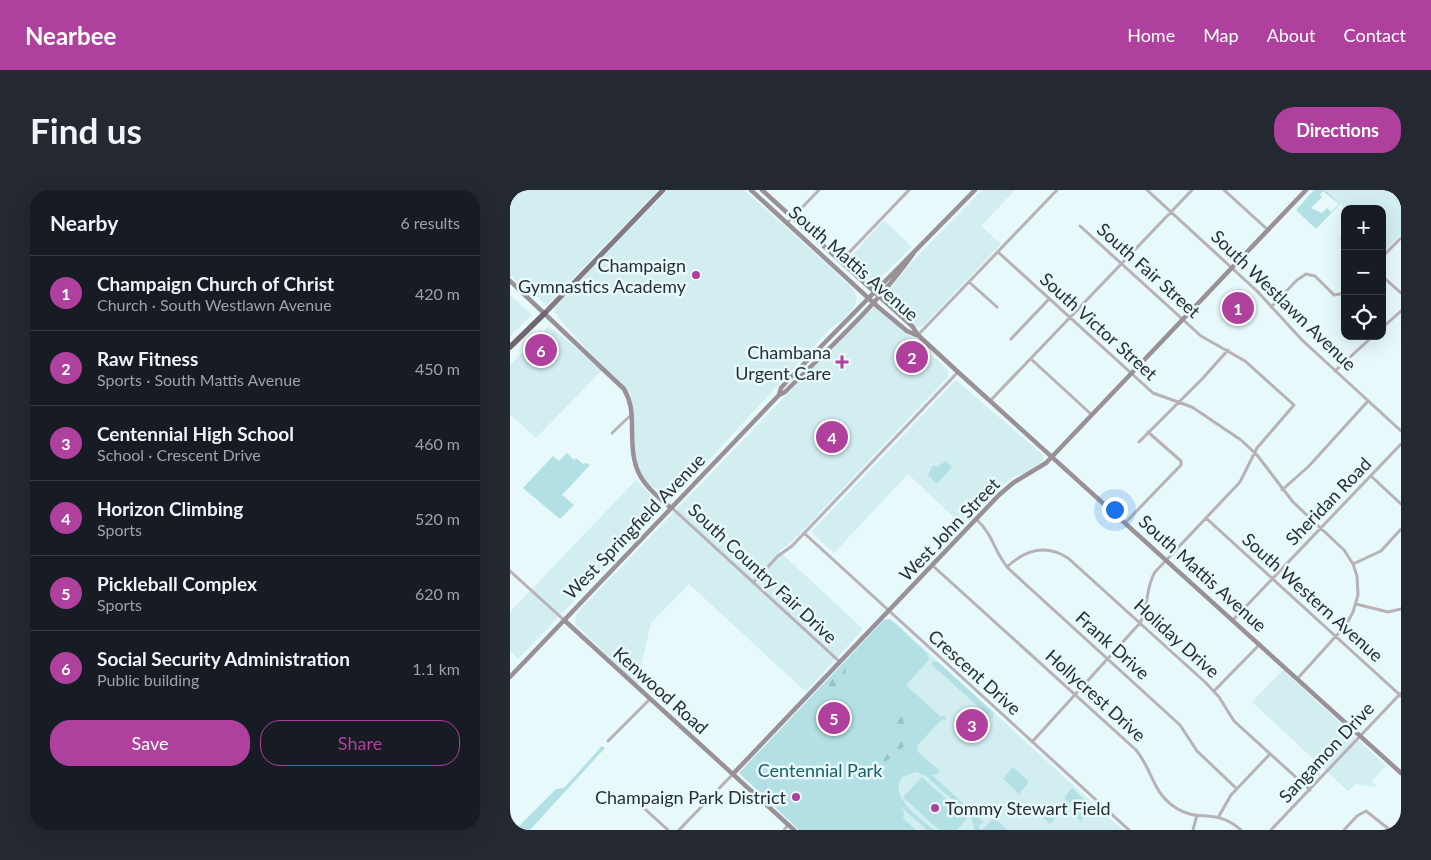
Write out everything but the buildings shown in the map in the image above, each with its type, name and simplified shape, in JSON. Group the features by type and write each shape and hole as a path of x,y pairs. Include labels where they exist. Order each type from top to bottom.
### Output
{"highway":[{"path":"510,347 545,312"}],"main road":[{"path":"545,312 663,190"},
{"name":"South Mattis Avenue","path":"750,190 873,302 906,330 918,335"},
{"name":"South Mattis Avenue","path":"762,190 912,326 918,335 958,372 1126,522 1401,773"},
{"name":"West Springfield Avenue","path":"779,395 781,388 873,291 913,254 975,190"},
{"name":"West John Street","path":"733,774 1006,488 1040,468 1053,456 1306,190"},
{"name":"West Springfield Avenue","path":"510,677 779,395 789,388 873,302 899,274 913,254"},
{"name":"South Country Fair Drive","path":"510,281 622,385 629,399 632,414 635,467 643,482 671,508"},
{"path":"800,353 812,355"},
{"name":"Kenwood Road","path":"564,620 794,830"}],"street":[{"path":"787,222 819,190"},
{"path":"840,262 908,190"},
{"path":"918,335 1057,190"},
{"name":"South Westlawn Avenue","path":"1147,190 1232,268 1292,331 1401,431"},
{"path":"990,401 1192,190"},
{"path":"1224,190 1268,230"},
{"name":"South Fair Street","path":"1080,226 1206,340 1228,350 1258,371 1293,402 1294,405 1263,440 1255,453"},
{"path":"1386,253 1401,238"},
{"name":"South Victor Street","path":"998,252 1153,393 1192,407 1220,424 1255,453 1282,490 1344,550 1353,564"},
{"path":"1271,307 1306,274 1315,276 1334,295 1341,294"},
{"path":"1386,280 1401,293"},
{"path":"969,282 996,307"},
{"path":"1011,339 1049,299"},
{"path":"1386,324 1401,311"},
{"path":"1335,371 1369,340"},
{"path":"1139,442 1228,350"},
{"path":"1031,359 1092,415"},
{"path":"752,583 804,533 958,372"},
{"path":"1282,490 1316,459 1368,401"},
{"path":"612,433 632,414"},
{"path":"1126,522 1181,465 1181,461 1148,432"},
{"name":"Sheridan Road","path":"1233,620 1401,444"},
{"path":"1032,742 1140,623 1145,612 1150,582 1167,560 1240,482 1255,453"},
{"path":"1370,476 1401,504"},
{"name":"South Country Fair Drive","path":"671,508 840,662"},
{"name":"South Western Avenue","path":"1206,518 1400,694"},
{"name":"Frank Drive","path":"976,519 991,535 1001,559 1007,567 1180,725 1197,751 1237,789"},
{"path":"1298,678 1349,620 1356,604 1358,586 1353,564 1381,550 1401,529"},
{"name":"Crescent Drive","path":"804,533 1129,830"},
{"name":"Holiday Drive","path":"1007,567 1019,557 1029,552 1040,550 1056,552 1074,563 1214,691 1231,718 1310,790"},
{"name":"Hollycrest Drive","path":"932,565 1141,755 1154,784 1166,800 1182,811 1197,815 1219,816 1241,830"},
{"name":"Kenwood Road","path":"510,571 564,620"},
{"path":"1356,604 1388,612 1401,609"},
{"path":"1214,691 1260,644"},
{"name":"Sangamon Drive","path":"1271,830 1400,694"},
{"path":"608,742 650,699"},
{"path":"1219,816 1226,801 1270,754"},
{"name":"West John Street","path":"679,830 733,774"},
{"path":"634,799 668,830"},
{"path":"1344,830 1357,816 1366,811 1390,830"},
{"path":"1194,830 1197,815"},
{"path":"784,830 788,825"}],"shaded area":[{"path":"510,190 658,190 547,305 510,276"},
{"path":"668,190 744,190 853,289 857,297 854,307 844,319 831,328 676,495 669,498 647,483 635,463 631,393 577,339 554,312 557,304"},
{"path":"982,190 1015,190 981,226 1001,244 923,326 916,328 891,305 887,298 888,291 912,262"},
{"path":"1325,190 1401,190 1401,234 1386,247 1386,205 1341,205"},
{"path":"884,220 912,247 879,279 869,282 846,262"},
{"path":"510,295 532,315 510,336"},
{"path":"874,304 948,370 948,377 793,541 779,551 863,629 806,692 689,584 651,623 637,684 576,625 577,613"},
{"path":"549,326 602,370 536,438 510,414 510,365"},
{"path":"956,380 1043,455 1043,460 1029,471 1011,478 962,525 908,474 834,553 811,532"},
{"path":"636,480 657,501 658,513 518,659 510,650 510,612"},
{"path":"894,621 1123,830 905,830 869,798 942,718 905,685"},
{"path":"1283,670 1386,766 1372,781 1375,787 1356,784 1348,791 1252,702"}],"green space":[{"path":"1314,190 1325,190 1340,204 1316,229 1296,210","holes":["1323,191 1339,204 1331,212 1327,208 1322,213 1311,208 1322,197 1320,195"]},
{"path":"567,453 574,460 576,458 583,464 590,465 562,495 574,505 560,519 523,488 553,456 559,461"},
{"path":"946,461 952,467 937,484 928,475 933,465 937,467"},
{"name":"Centennial Park","path":"890,619 929,655 927,655 928,661 906,685 941,717 944,715 946,718 944,721 942,719 917,746 918,752 939,770 938,774 932,775 984,822 979,825 979,829 983,829 994,817 1007,830 974,830 973,822 969,815 926,776 915,772 902,777 899,792 902,800 934,830 927,830 901,807 904,813 903,818 916,830 799,830 739,773 884,620"},
{"path":"933,661 938,662 993,712 994,715 990,713 994,716 992,719 931,664"},
{"path":"845,664 846,676 833,689 826,684"},
{"path":"865,671 900,703 906,729 906,742 896,754 886,761 887,763 895,761 900,764 895,770 867,773 864,767 893,733 895,708 861,677"},
{"path":"602,746 605,748 530,830 515,830 556,789 564,788"},
{"path":"1013,767 1029,782 1019,794 1003,779"},
{"name":"Tommy Stewart Field","path":"922,777 967,818 957,830 939,830 903,797"},
{"path":"1072,788 1093,808 1081,821 1076,817 1079,812 1064,798"},
{"path":"1054,805 1061,812 1050,824 1043,817"}],"place":[{"name":"Champaign Gymnastics Academy","path":"696,275"},
{"name":"Champaign Church of Christ","path":"1238,308"},
{"name":"Social Security Administration","path":"541,350"},
{"name":"Raw Fitness","path":"912,357"},
{"name":"Chambana Urgent Care","path":"842,362"},
{"name":"Horizon Climbing","path":"832,437"},
{"name":"Pickleball Complex","path":"834,718"},
{"name":"Centennial High School","path":"972,725"},
{"name":"Champaign Park District","path":"796,797"},
{"name":"Tommy Stewart Field","path":"935,808"}]}
